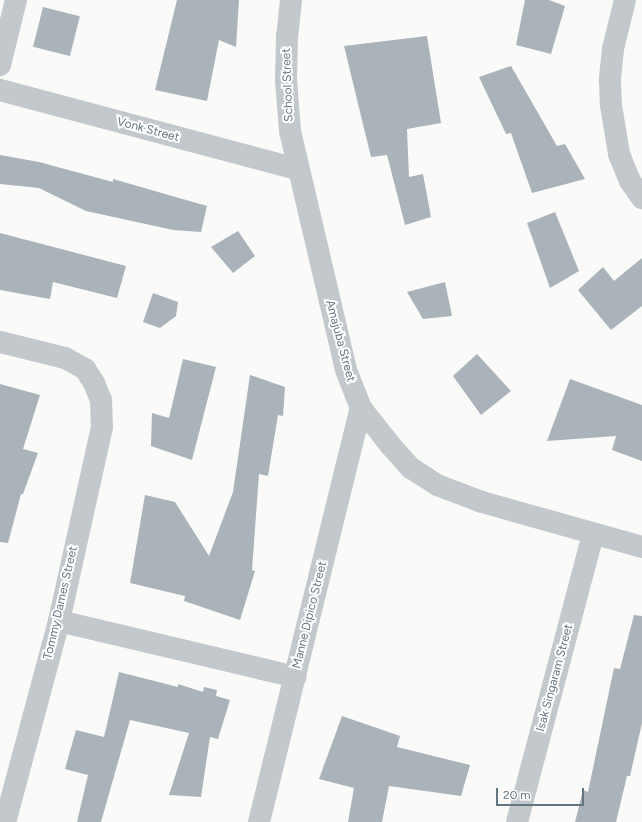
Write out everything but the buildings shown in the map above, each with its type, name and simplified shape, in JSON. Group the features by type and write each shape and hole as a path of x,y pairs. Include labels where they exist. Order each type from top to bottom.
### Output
{"street":[{"path":"0,65 16,0"},
{"name":"School Street","path":"291,0 287,36 286,80 290,131 297,169"},
{"path":"625,0 613,49 610,80 611,105 620,154 630,182 642,198"},
{"name":"Vonk Street","path":"0,90 297,169"},
{"name":"Amajuba Street","path":"297,169 346,370 362,408 391,446 411,468 437,485 482,502 642,547"},
{"name":"Tommy Dames Street","path":"0,342 75,362 85,369 94,383 100,400 102,426 59,621 5,822"},
{"name":"Manne Dipico Street","path":"259,822 362,408"},
{"name":"Isak Singaram Street","path":"517,822 593,534"},
{"path":"59,621 295,677"}]}
